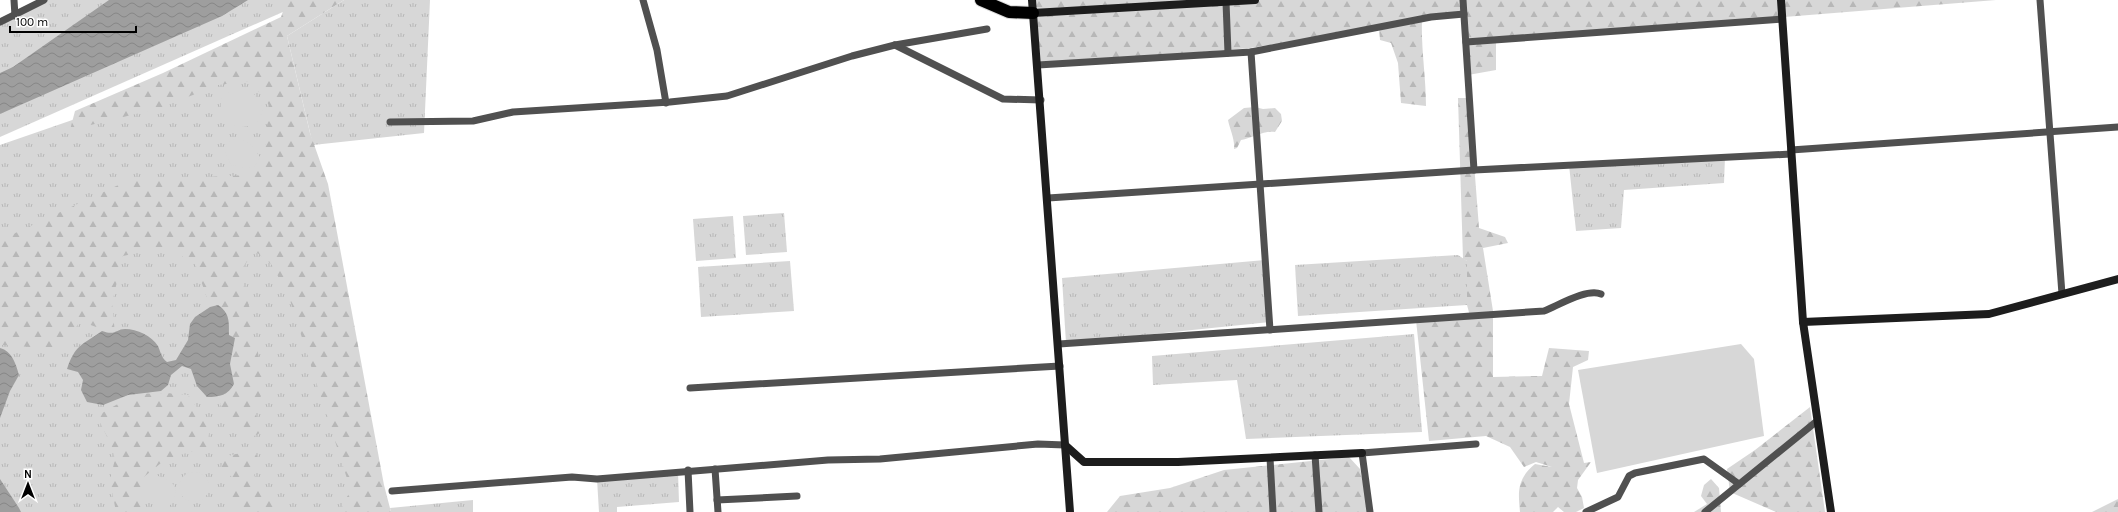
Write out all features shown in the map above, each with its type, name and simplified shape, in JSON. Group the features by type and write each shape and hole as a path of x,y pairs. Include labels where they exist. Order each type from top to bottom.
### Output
{"highway":[{"path":"981,0 1009,12 1033,13"}],"street":[{"path":"14,0 15,16"},
{"path":"0,22 15,16 44,0"},
{"path":"643,0 657,50 666,103"},
{"path":"1032,0 1041,100 1059,344 1064,445 1070,512"},
{"path":"1033,13 1255,0"},
{"path":"1463,0 1474,170"},
{"path":"1781,0 1803,322 1831,512"},
{"path":"2040,0 2062,294"},
{"path":"1228,1 1228,53"},
{"path":"1038,65 1251,52 1431,17 1464,14"},
{"path":"1466,42 1782,19"},
{"path":"390,122 473,121 513,112 666,103 727,96 852,56 895,45 987,29"},
{"path":"895,45 1003,99 1041,100"},
{"path":"1251,52 1270,330"},
{"path":"1048,198 1474,170 1791,152 2118,127"},
{"path":"1803,322 1978,315 2118,279"},
{"path":"1059,344 1544,311 1585,293 1594,291 1601,294"},
{"path":"690,388 1060,366"},
{"path":"1705,512 1817,421"},
{"path":"392,491 572,477 597,479 688,470 828,460 880,459 1038,444 1064,445 1084,462 1270,458 1362,453 1476,444"},
{"path":"1362,453 1370,512"},
{"path":"1315,455 1319,512"},
{"path":"1270,458 1273,512"},
{"path":"1586,512 1618,497 1629,476 1634,473 1704,459 1740,484"},
{"path":"715,468 718,512"},
{"path":"688,470 690,512"},
{"path":"717,500 797,496"}],"green space":[{"path":"44,0 310,0 0,137 0,21"},
{"path":"287,0 344,0 287,36 310,133 328,184 384,485 391,512 344,512 342,504 351,491 288,294 271,264 255,251 240,271 253,321 251,331 257,347 263,392 254,410 262,432 250,438 237,430 220,404 234,384 230,364 229,335 219,305 210,307 195,263 164,247 123,256 112,303 115,334 80,321 62,349 0,345 0,238 11,235 127,181 247,175 264,159 269,105 250,81 218,85 160,108 70,130 75,111 163,73 281,17"},
{"path":"344,0 430,0 424,133 313,145 328,254 382,512 0,512 0,145 278,49 312,141 287,36"},
{"path":"1032,0 1996,0 1496,40 1496,70 1468,75 1464,14 1422,21 1426,106 1401,103 1398,63 1391,43 1380,40 1379,28 1250,48 1038,65"},
{"path":"244,87 255,95 263,108 259,121 247,126 239,127 235,126 221,114 221,99 229,92"},
{"path":"1458,98 1469,98 1479,228 1505,237 1508,243 1483,248 1493,311 1493,377 1542,376 1549,348 1589,351 1588,360 1573,367 1569,404 1584,463 1591,462 1578,480 1577,488 1582,497 1584,508 1576,512 1564,512 1558,507 1553,512 1520,512 1519,492 1525,475 1535,464 1552,467 1536,462 1524,467 1510,447 1486,436 1429,441 1416,320 1470,316 1467,305 1467,261 1463,259"},
{"path":"1255,107 1263,109 1275,108 1281,114 1282,121 1275,132 1262,133 1241,140 1237,148 1234,149 1233,138 1228,120 1244,108"},
{"path":"239,137 252,146 260,157 255,166 245,168 231,165 226,156 225,148 228,142"},
{"path":"1725,157 1724,183 1624,190 1621,228 1576,231 1569,165"},
{"path":"784,213 787,252 746,255 743,216"},
{"path":"733,216 736,258 696,261 693,219"},
{"path":"1458,255 1467,261 1467,305 1298,316 1295,265"},
{"path":"1265,260 1270,322 1066,343 1062,278"},
{"path":"790,261 794,311 701,317 698,267"},
{"path":"1414,334 1422,432 1246,439 1237,380 1153,385 1152,356"},
{"path":"1741,344 1754,359 1764,436 1597,473 1578,370"},
{"path":"167,393 188,395 210,426 207,447 166,459 145,476 143,512 116,512 110,480 115,459 111,445 97,416 135,394"},
{"path":"1810,407 1825,512 1776,512 1730,492 1727,469 1755,450"},
{"path":"254,450 260,462 254,475 273,500 273,512 238,512 224,495 240,482 221,470 223,457"},
{"path":"1349,457 1360,469 1370,512 1107,512 1120,496 1170,488 1224,470"},
{"path":"194,472 200,473 208,481 208,493 200,501 194,502 188,501 180,493 179,487 180,481 188,473"},
{"path":"678,472 679,502 617,507 617,512 599,512 597,479"},
{"path":"154,475 170,481 175,488 175,498 172,504 166,507 157,507 144,490 144,482"},
{"path":"1711,479 1719,488 1721,512 1694,512 1707,504 1701,496 1704,485"},
{"path":"2118,499 2118,512 2092,512"},
{"path":"473,500 473,512 391,512 390,508"}],"water":[{"path":"109,0 248,0 222,16 0,114 0,73 13,67"},
{"path":"218,305 227,315 229,322 229,335 235,338 230,364 234,384 229,391 223,395 207,397 197,386 191,369 182,366 171,375 168,385 161,391 128,395 103,405 87,402 81,390 83,380 78,372 67,369 76,350 84,343 102,331 113,333 122,329 130,329 148,336 158,346 162,357 167,362 176,360 188,340 190,324 195,317 210,307"},
{"path":"0,348 8,352 15,362 19,375 10,391 0,418"},
{"path":"0,479 19,508 21,512 0,512"}]}
